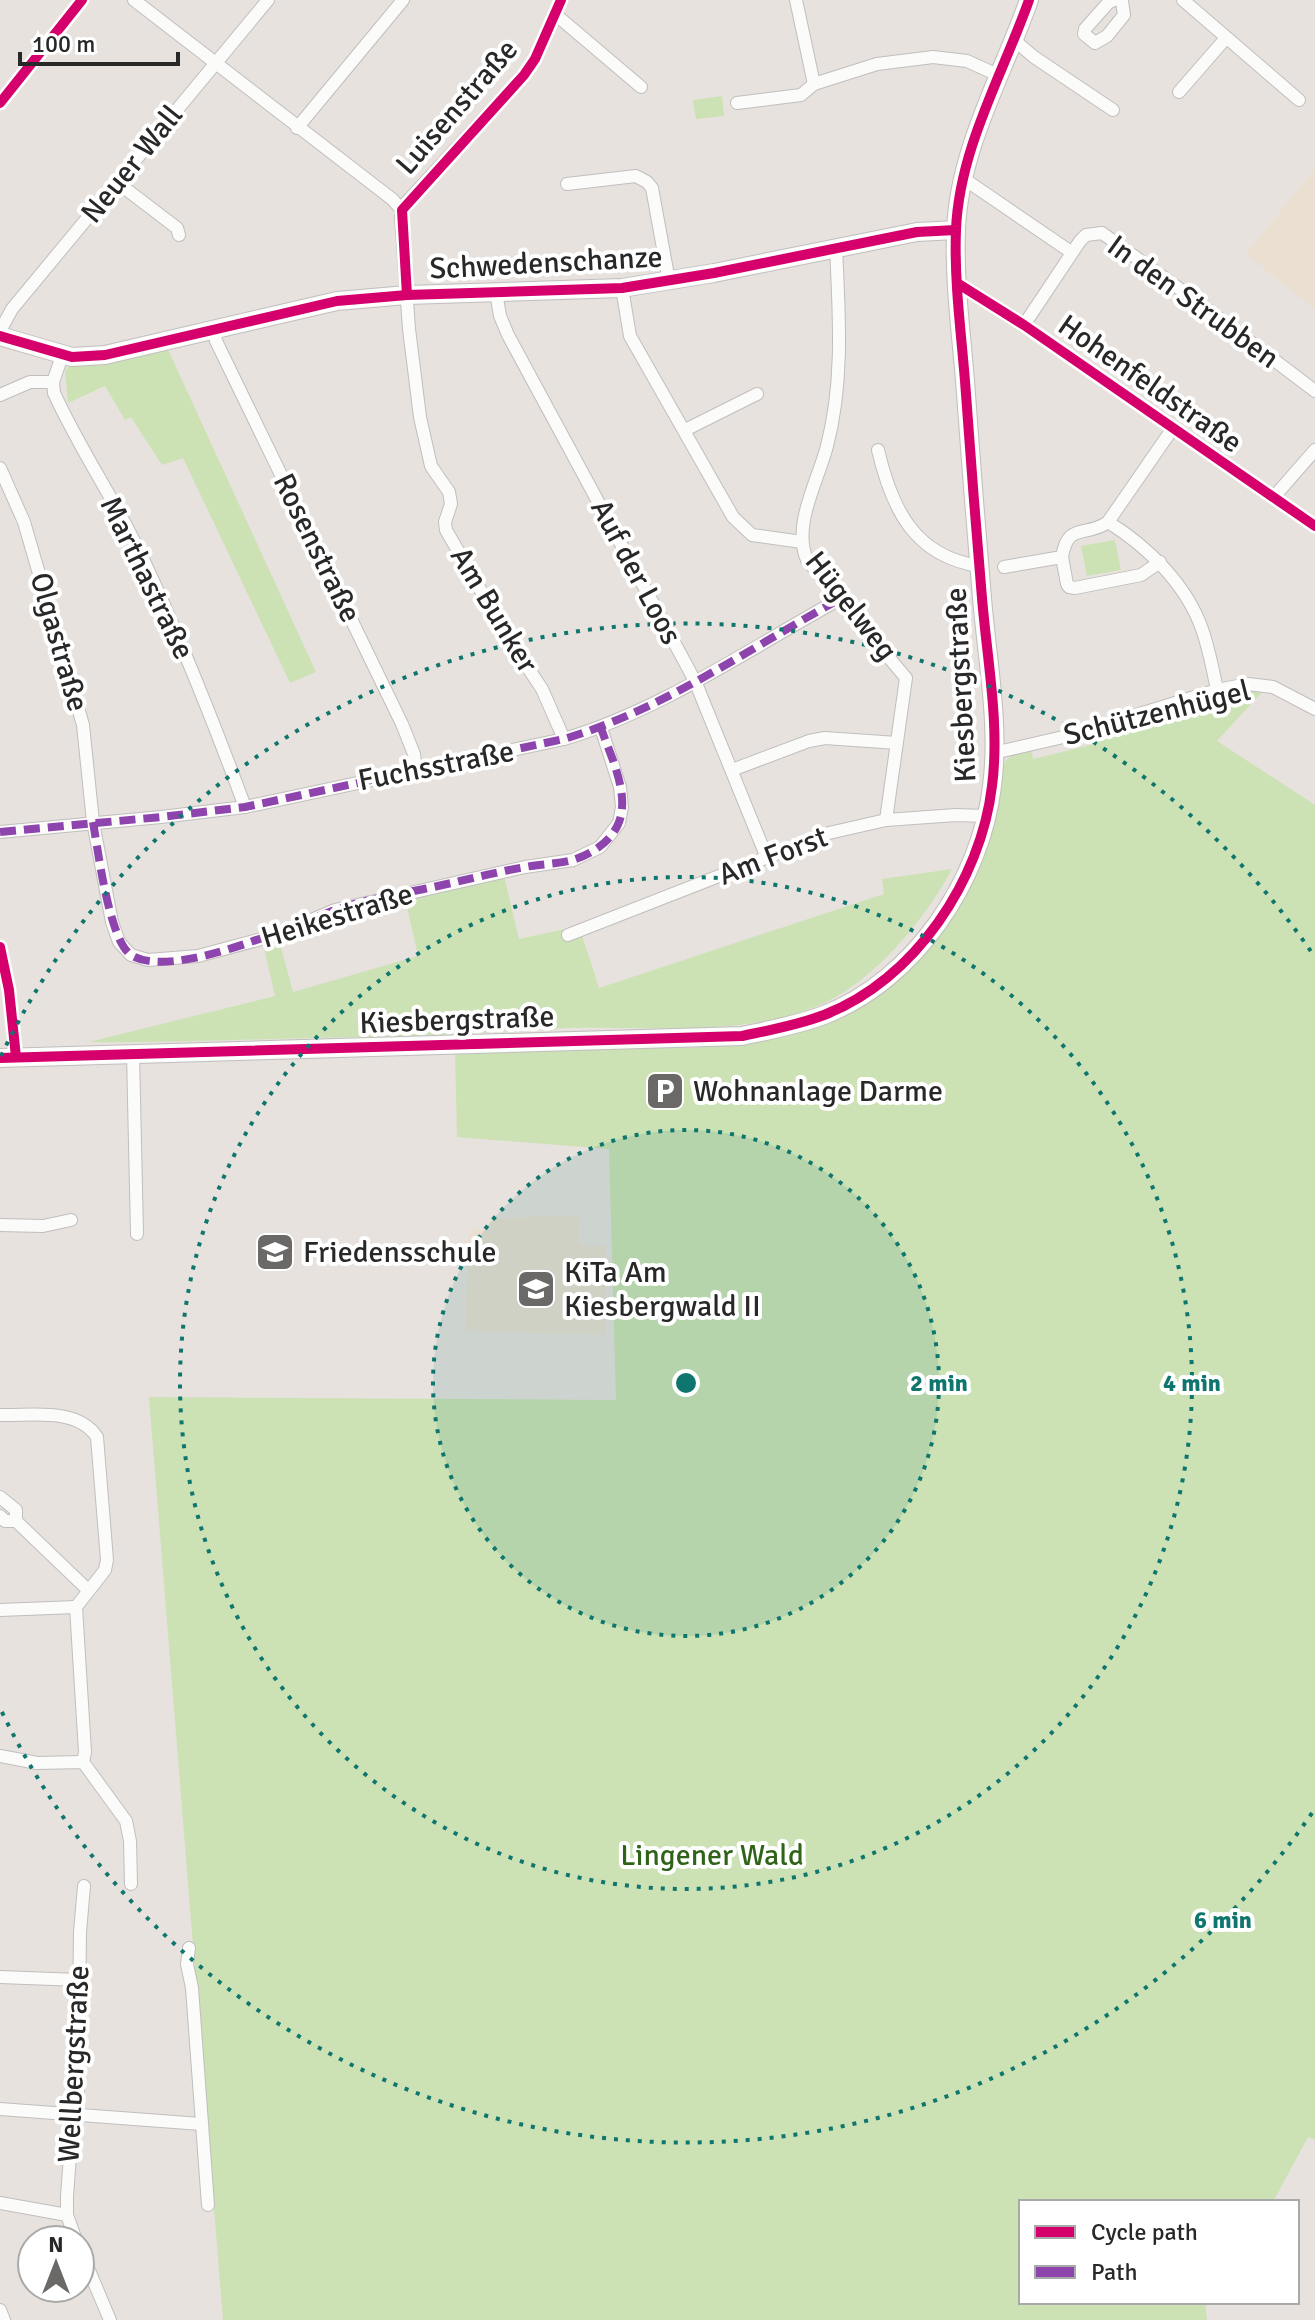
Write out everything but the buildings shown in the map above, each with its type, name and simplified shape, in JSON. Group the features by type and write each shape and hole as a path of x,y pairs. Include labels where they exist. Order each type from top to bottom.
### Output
{"street":[{"path":"0,103 82,0"},
{"path":"134,0 392,199 402,210"},
{"name":"Neuer Wall","path":"0,333 12,309 268,0"},
{"path":"297,128 403,0"},
{"name":"Luisenstraße","path":"407,295 402,210 524,75 535,59 561,0"},
{"path":"796,0 814,84"},
{"name":"Kiesbergstraße","path":"8,1057 742,1036 826,1015 863,994 897,969 950,905 971,866 992,787 994,753 957,283 956,230 964,174 1029,0"},
{"path":"1183,0 1299,100"},
{"path":"555,14 641,87"},
{"path":"1179,92 1226,38"},
{"path":"1014,40 1113,110"},
{"path":"737,103 801,95 814,84 877,64 933,57 967,61 1000,76"},
{"path":"567,184 636,176 647,182 652,188 669,281"},
{"path":"118,183 177,228 179,235"},
{"name":"In den Strubben","path":"970,183 1071,252"},
{"name":"Schwedenschanze","path":"0,333 72,357 105,355 337,301 407,295 622,288 917,232 956,230"},
{"name":"In den Strubben","path":"1024,325 1071,252 1086,235 1107,235 1315,391"},
{"name":"Hügelweg","path":"836,248 841,322 834,409 828,443 806,514 802,542 807,560 906,678 886,820"},
{"name":"Hohenfeldstraße","path":"957,283 1024,325 1315,526"},
{"path":"622,288 630,336 733,517 752,535 802,542"},
{"name":"Auf der Loos","path":"496,292 500,316 508,335 695,681 767,858"},
{"name":"Am Bunker","path":"407,295 424,445 431,466 449,492 451,504 445,522 446,530 507,636 542,689 564,739"},
{"name":"Rosenstraße","path":"214,329 216,341 402,724 414,754 416,769"},
{"path":"0,395 30,382 53,382 63,353"},
{"name":"Marthastraße","path":"53,382 65,417 142,559 205,700 245,807"},
{"path":"685,430 757,394"},
{"path":"1160,562 1141,575 1075,588 1067,584 1062,557 1066,540 1071,535 1108,522 1173,428"},
{"path":"878,450 892,497 915,534 946,558 979,566"},
{"path":"1273,498 1315,450"},
{"name":"Olgastraße","path":"0,468 24,522 83,725 93,822"},
{"path":"1108,522 1160,562 1195,613 1207,646 1217,690"},
{"path":"1004,567 1062,557"},
{"name":"Fuchsstraße","path":"0,832 245,807 564,739 601,728 695,681 840,599"},
{"name":"Schützenhügel","path":"994,753 1072,735 1217,690 1260,684 1273,687 1315,709"},
{"name":"Heikestraße","path":"93,822 112,922 119,942 131,955 148,960 198,956 276,935 335,910 525,867 573,860 600,847 619,823 622,807 620,787 601,728"},
{"path":"732,770 825,738 897,743"},
{"name":"Am Forst","path":"568,935 829,833 886,820 985,816"},
{"path":"0,947 9,990 8,1057"},
{"path":"133,1053 137,1234"},
{"path":"0,1225 43,1226 71,1220"},
{"path":"0,1415 78,1419 97,1437 107,1560 105,1570 76,1607 85,1752 83,1762 126,1821 130,1841 131,1884"},
{"path":"0,1497 16,1510 16,1521"},
{"path":"0,1516 5,1521 16,1521 88,1590"},
{"path":"0,1610 76,1607"},
{"path":"0,1756 37,1763 83,1762"},
{"name":"Wellbergstraße","path":"70,2224 67,2215 80,2053 79,1980 84,1886"},
{"path":"189,1948 187,1964 192,1988 208,2205"},
{"path":"0,1977 79,1980"},
{"path":"0,2109 201,2124"},
{"path":"0,2203 67,2215"},
{"path":"96,2287 110,2320"},
{"path":"0,2310 4,2320"}],"shaded area":[{"path":"1315,169 1315,309 1246,254"},
{"name":"KiTa Am Kiesbergwald II","path":"579,1217 579,1245 605,1246 606,1335 465,1331 469,1229 490,1230 490,1219"}],"green space":[{"path":"722,96 724,116 696,119 693,100"},
{"path":"165,343 316,672 290,683 183,458 162,465 131,417 125,420 105,386 68,403 65,371 71,362"},
{"path":"1115,540 1121,570 1087,576 1081,546"},
{"name":"Lingener Wald","path":"1247,686 1264,690 1217,741 1315,805 1315,2140 1308,2137 1274,2200 1019,2200 1019,2304 1205,2304 1207,2320 223,2320 149,1397 616,1400 609,1149 457,1137 455,1053 689,1048 745,1043 790,1034 897,969 984,843 1005,761 1018,751 1031,748 1033,759 1095,744 1092,734"},
{"path":"952,869 914,927 862,979 824,1003 763,1021 697,1028 567,1028 413,1036 89,1042 275,996 263,944 279,940 293,992 418,956 405,898 504,876 519,939 579,926 599,988 884,894 882,879"}],"marked path":[{"path":"0,832 245,807 564,739 600,727 671,695 840,599"},
{"path":"93,822 111,914 123,946 131,955 150,961 202,956 263,938 356,903 512,869 567,861 594,850 612,835 622,811 618,774 601,728"}],"cycle path":[{"path":"0,103 82,0"},
{"path":"407,295 402,210 524,75 535,59 561,0"},
{"path":"0,1058 742,1036 814,1019 857,999 887,978 914,952 938,923 974,857 992,786 994,716 958,306 956,230 965,170 974,141 1029,0"},
{"path":"0,336 72,357 105,355 337,301 407,295 622,288 714,273 917,232 956,230"},
{"path":"957,283 1024,325 1315,526"},
{"path":"0,947 9,990 16,1057"}],"place":[{"name":"Wohnanlage Darme","path":"665,1091"},
{"name":"Friedensschule","path":"275,1252"},
{"name":"KiTa Am Kiesbergwald II","path":"536,1289"}]}
